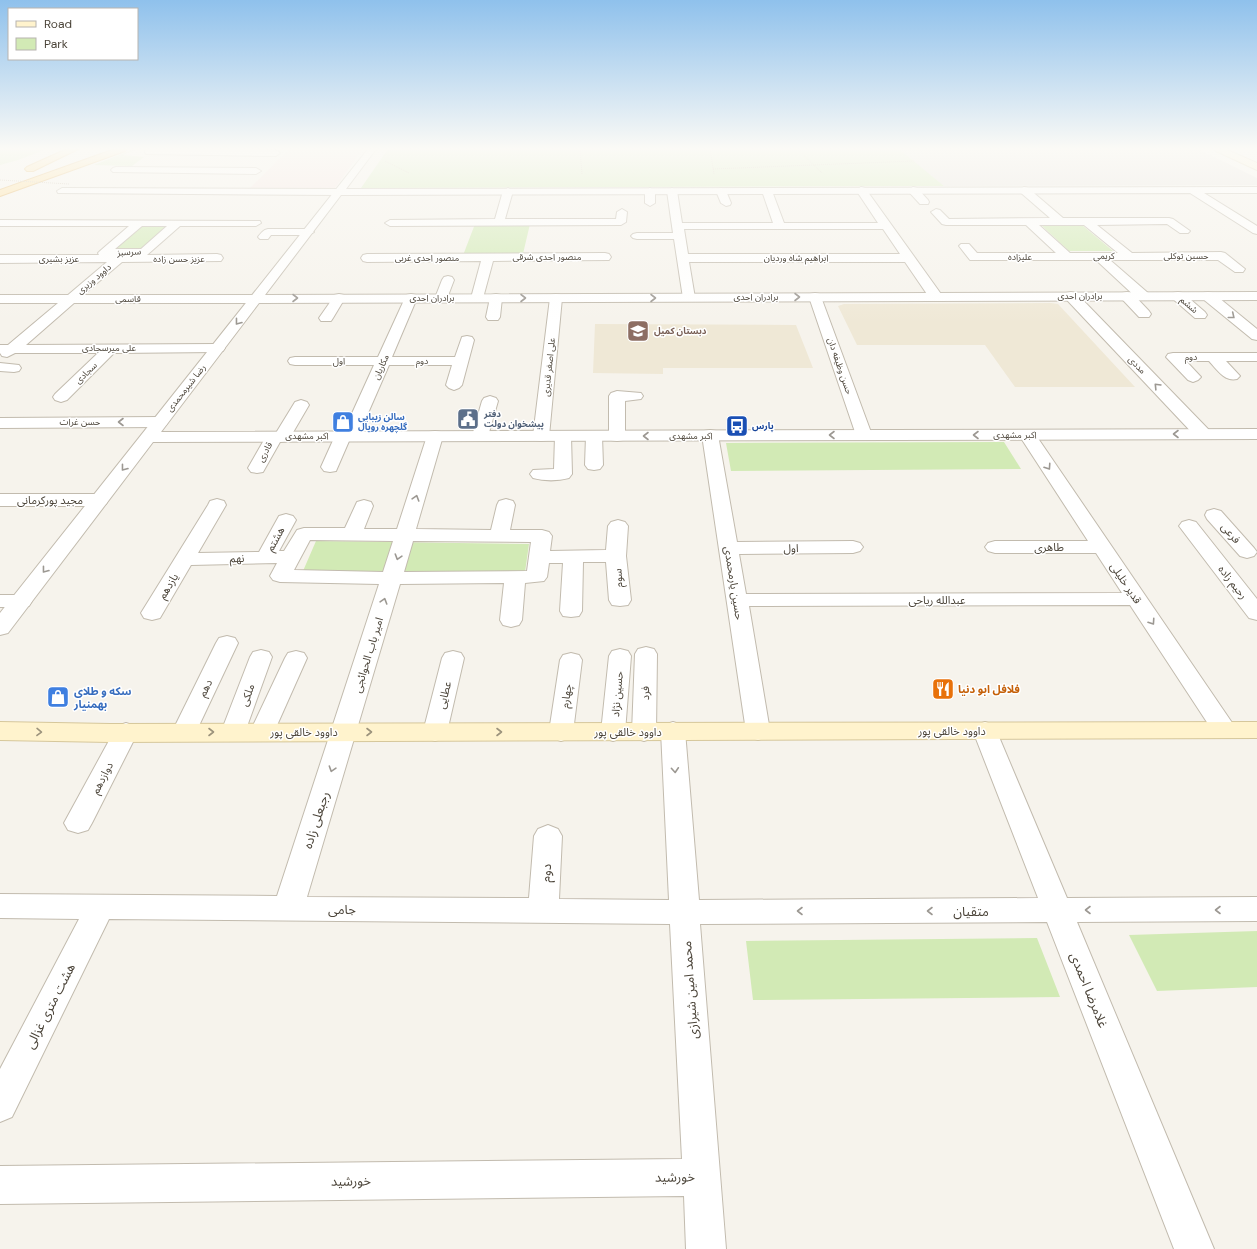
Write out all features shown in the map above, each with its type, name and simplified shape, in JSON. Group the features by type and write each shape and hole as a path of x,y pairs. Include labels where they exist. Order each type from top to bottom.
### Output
{"main road":[{"name":"داوود خالقی پور","path":"0,731 644,732 1257,730"}],"street":[{"name":"رضا شیرمحمدی","path":"0,628 10,601 99,500 327,207"},
{"path":"499,223 503,207"},
{"path":"675,207 689,298"},
{"path":"773,207 780,226"},
{"path":"873,207 936,297"},
{"path":"1044,207 1060,221"},
{"path":"1219,207 1257,231"},
{"path":"384,233 398,211"},
{"path":"998,211 1010,222"},
{"path":"936,212 946,222 1169,221 1184,231"},
{"path":"110,223 123,213"},
{"path":"0,223 19,228 35,217 87,223 165,223 176,218 256,223"},
{"path":"390,223 499,223 622,217"},
{"name":"سرسبز","path":"139,223 104,253 121,256 144,252 176,218"},
{"path":"637,236 679,231 734,221 780,226 886,226"},
{"name":"کریمی","path":"1086,221 1129,256"},
{"path":"524,258 530,222"},
{"path":"1029,222 1066,256"},
{"path":"75,233 87,223"},
{"path":"441,298 466,240 471,223"},
{"path":"264,237 268,232 308,232"},
{"path":"43,259 61,246"},
{"path":"60,259 79,246"},
{"name":"علیزاده","path":"965,246 974,257 1066,256"},
{"name":"عزیز حسن زاده","path":"121,256 218,259"},
{"name":"عزیز بشیری","path":"2,265 22,259 121,256"},
{"name":"داوود وزیری","path":"70,299 121,256"},
{"name":"کریمی","path":"1066,256 1129,256"},
{"path":"1099,256 1143,296"},
{"name":"حسین توکلی","path":"1129,256 1221,256 1239,269"},
{"name":"منصور احدی شرقی","path":"488,258 524,258 543,263 605,257"},
{"path":"154,268 164,258"},
{"name":"منصور احدی غربی","path":"367,258 488,258"},
{"path":"477,298 488,258"},
{"name":"ابراهیم شاه وردیان","path":"683,258 908,258"},
{"path":"187,299 196,288"},
{"name":"مددی","path":"1071,296 1203,434"},
{"path":"1126,296 1144,314"},
{"name":"ششم","path":"1178,296 1200,315"},
{"path":"1208,296 1257,336"},
{"name":"برادران احدی","path":"256,299 1257,296"},
{"name":"حسن وظیفه دان","path":"815,297 864,435"},
{"path":"326,318 339,298"},
{"name":"مکاریان","path":"330,467 384,361 411,298"},
{"path":"493,317 496,298"},
{"name":"علی اصغر قدیری","path":"541,436 556,298"},
{"path":"0,359 6,349 70,299"},
{"name":"قاسمی","path":"3,301 70,299 256,299"},
{"path":"454,385 467,340"},
{"name":"سجادی","path":"61,397 111,348"},
{"name":"علی میرسجادی","path":"6,349 218,348"},
{"name":"دوم","path":"1193,377 1173,357 1213,357"},
{"path":"1213,357 1257,357"},
{"path":"1213,357 1232,376"},
{"name":"اول","path":"295,361 384,361"},
{"name":"دوم","path":"384,361 461,361"},
{"path":"617,436 610,396 635,396"},
{"path":"480,436 490,402"},
{"path":"278,437 301,405"},
{"name":"حسن غرات","path":"0,423 154,430"},
{"name":"اکبر مشهدی","path":"154,430 278,437 1257,434"},
{"name":"قدیر خلیلی","path":"1027,435 1225,730"},
{"path":"404,535 434,436"},
{"path":"539,474 563,474 563,436"},
{"path":"594,436 594,465"},
{"name":"حسین یارمحمدی","path":"710,436 758,731"},
{"name":"قادری","path":"257,468 278,437"},
{"name":"مجید پورکرمانی","path":"0,500 99,500"},
{"path":"184,558 217,505"},
{"path":"499,536 506,505"},
{"path":"352,535 364,506"},
{"name":"فرعی","path":"1214,515 1252,552"},
{"name":"هشتم","path":"265,558 286,520"},
{"path":"539,557 616,556 618,526"},
{"path":"1188,526 1209,552 1252,552"},
{"path":"304,534 352,535 404,535 542,536 537,578 280,576 304,534"},
{"name":"امیر باب الحوائجی","path":"344,732 404,535"},
{"name":"اول","path":"729,548 853,547"},
{"name":"طاهری","path":"995,547 1102,547"},
{"name":"رحیم زاده","path":"1209,552 1257,613"},
{"name":"سوم","path":"616,556 620,600"},
{"name":"نهم","path":"184,558 291,557"},
{"path":"571,610 573,557"},
{"name":"یازدهم","path":"152,613 184,558"},
{"path":"511,620 515,577"},
{"name":"عبدالله ریاحی","path":"737,600 1137,599"},
{"name":"دهم","path":"184,732 227,643"},
{"name":"فرد","path":"644,732 646,654"},
{"name":"حسین نژاد","path":"613,732 620,656"},
{"name":"ملکی","path":"234,732 261,658"},
{"path":"262,732 296,658"},
{"name":"عطایی","path":"435,732 453,658"},
{"name":"چهارم","path":"562,732 571,660"},
{"name":"محمد امین شیرازی","path":"673,731 706,1249"},
{"name":"غلامرضا احمدی","path":"985,731 1194,1249"},
{"name":"دوازدهم","path":"78,823 126,732"},
{"name":"رجبعلی زاده","path":"288,909 344,732"},
{"name":"دوم","path":"543,911 548,836"},
{"name":"جامی","path":"0,906 684,912"},
{"name":"هشت متری غزالی","path":"0,1105 100,907"},
{"name":"متقیان","path":"684,912 1257,910"},
{"name":"خورشید","path":"0,1185 702,1177"}],"shaded area":[{"path":"844,304 1058,304 1135,387 1015,387 985,345 857,345 838,306"},
{"path":"595,324 796,325 813,368 663,368 663,374 593,373"}],"green space":[{"path":"475,224 530,224 522,258 462,258"},
{"path":"1041,225 1082,225 1113,251 1069,251"},
{"path":"142,226 167,226 141,250 114,250"},
{"path":"1004,442 1021,469 731,471 726,443"},
{"path":"316,541 529,544 525,572 303,571"},
{"path":"1257,931 1257,987 1157,991 1129,935"},
{"path":"1037,938 1060,997 753,1000 746,941"}],"place":[{"name":"دبستان کمیل","path":"638,331"},
{"name":"دفتر پیشخوان دولت","path":"468,419"},
{"name":"سالن زیبایی گلچهره رویال","path":"343,422"},
{"name":"پارس","path":"737,426"},
{"name":"فلافل ابو دنیا","path":"943,689"},
{"name":"سکه و طلای بهمنیار","path":"58,697"}]}
